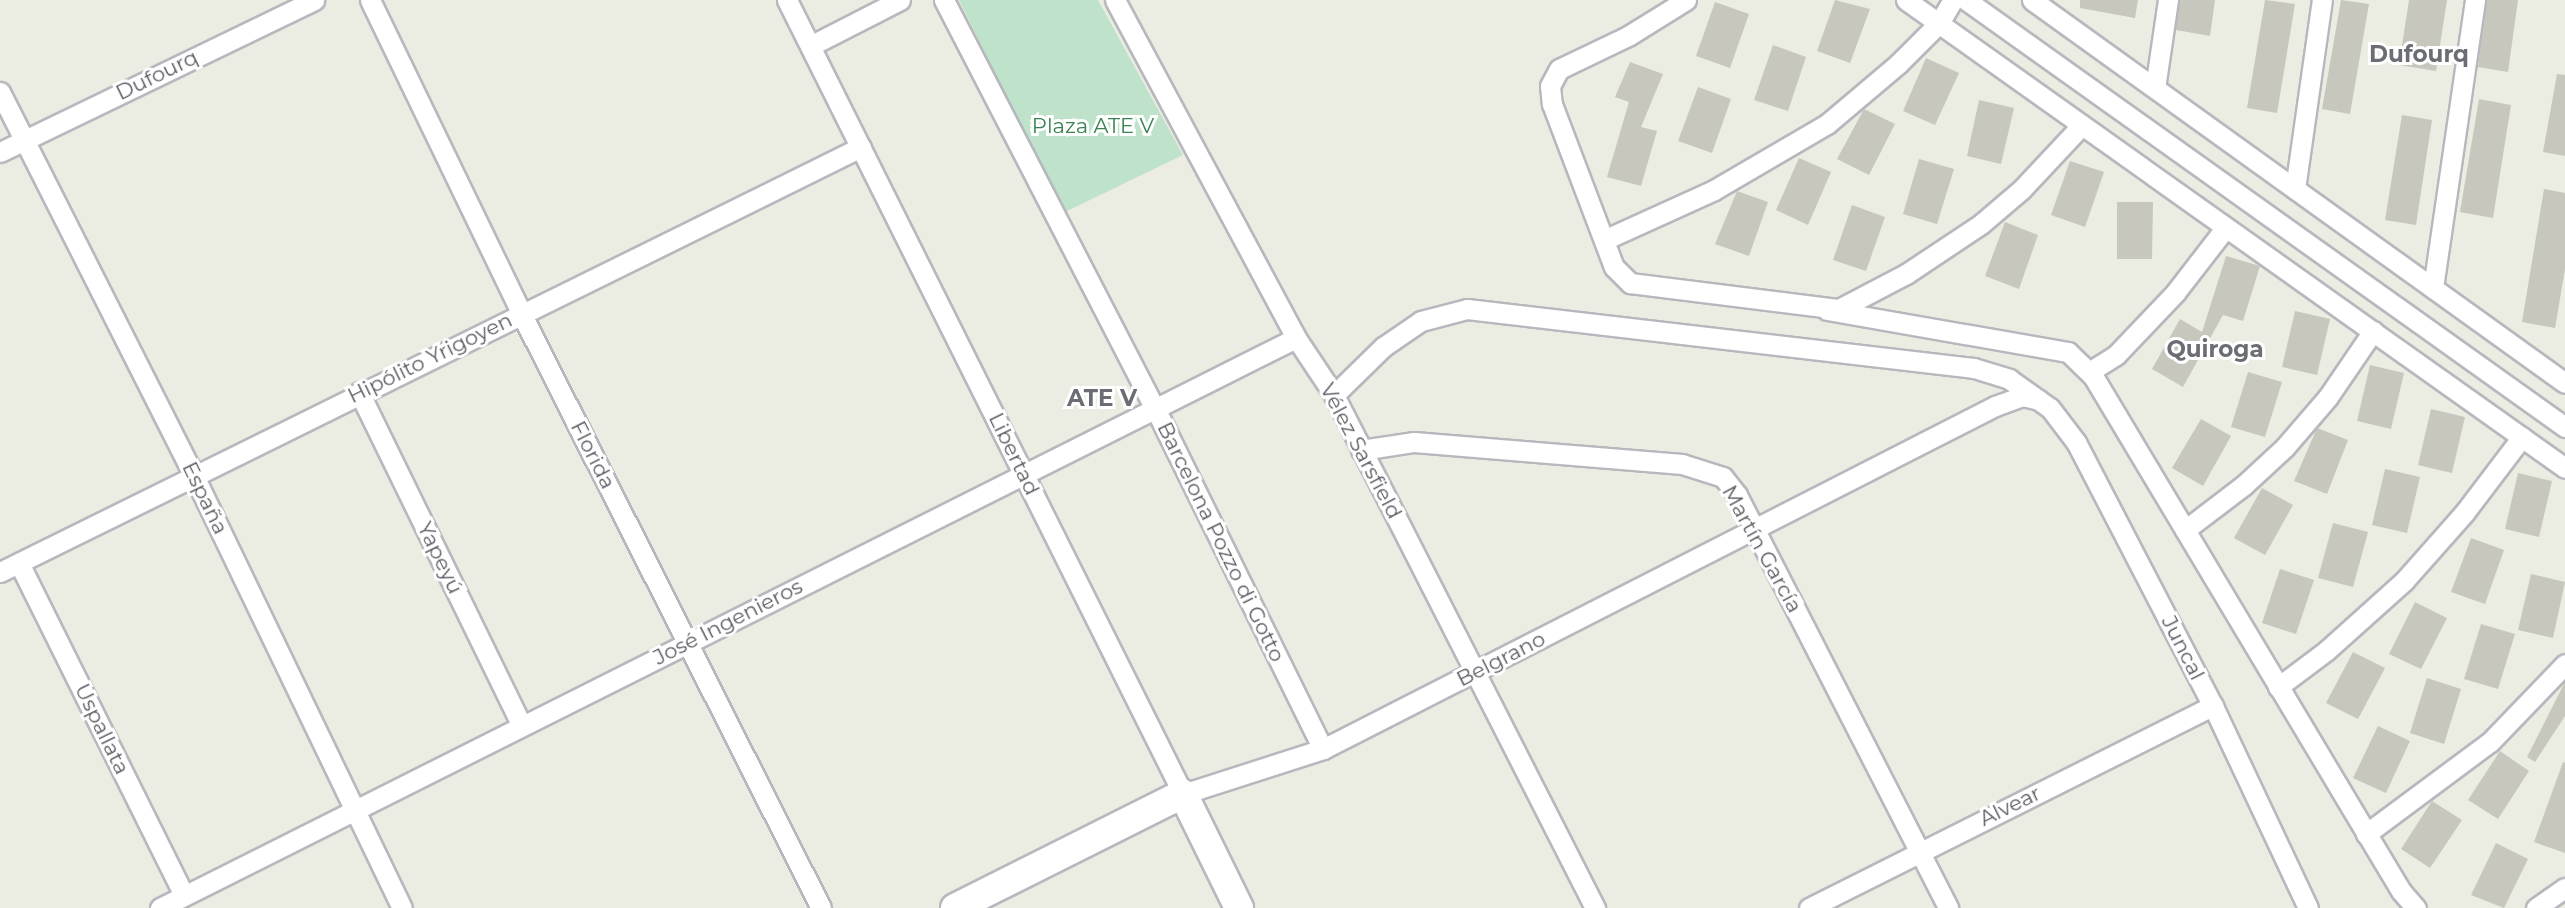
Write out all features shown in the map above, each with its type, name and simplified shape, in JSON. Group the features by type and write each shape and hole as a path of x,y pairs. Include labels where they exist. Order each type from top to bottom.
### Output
{"main road":[{"name":"Belgrano","path":"955,908 1182,794"},
{"name":"Libertad","path":"1182,794 1239,908"}],"street":[{"name":"Dufourq","path":"0,152 314,0"},
{"name":"Florida","path":"370,0 521,313 821,908"},
{"name":"Libertad","path":"787,0 1182,794"},
{"path":"810,46 900,0"},
{"name":"Barcelona Pozzo di Gotto","path":"944,0 1156,410 1323,749"},
{"name":"Vélez Sarsfield","path":"1115,0 1296,338 1334,395 1595,908"},
{"path":"1686,0 1628,36 1559,69 1550,86 1552,104 1614,267 1630,283 1827,310 2068,352 2089,372 2366,834 2416,908"},
{"path":"1906,0 2565,468"},
{"path":"1604,240 1714,190 1827,124 1939,23 1953,0"},
{"path":"1966,0 2565,427"},
{"path":"2032,0 2565,383"},
{"path":"2155,88 2168,0"},
{"path":"2295,189 2322,0"},
{"path":"2433,288 2474,0"},
{"name":"España","path":"0,92 195,478 402,908"},
{"path":"1827,310 1846,306 1948,247 2021,190 2082,125"},
{"name":"Hipólito Yrigoyen","path":"0,572 195,478 359,392 861,147"},
{"path":"2089,372 2116,355 2175,293 2226,227"},
{"name":"Juncal","path":"1334,395 1382,347 1421,321 1467,309 1973,368 2009,379 2059,416 2076,442 2213,706 2308,908"},
{"path":"2185,530 2244,485 2285,447 2328,397 2372,331"},
{"name":"José Ingenieros","path":"160,908 521,724 689,643 1296,338"},
{"name":"Yapeyú","path":"359,392 521,724"},
{"name":"Belgrano","path":"1182,794 1323,749 1995,406 2022,396 2039,400"},
{"path":"2278,687 2326,652 2404,581 2475,500 2522,437"},
{"name":"Martín García","path":"1361,450 1414,442 1700,466 1723,477 1921,850 1948,908"},
{"name":"Uspallata","path":"19,563 184,895"},
{"path":"2366,834 2490,742 2565,664"},
{"name":"Alvear","path":"1809,908 2213,706"},
{"path":"2536,908 2565,888"}],"green space":[{"name":"Plaza ATE V","path":"959,0 1098,0 1183,155 1063,213"}],"building":[{"path":"1835,0 1870,9 1850,63 1817,51"},
{"path":"2080,0 2138,0 2135,18 2080,8"},
{"path":"2180,0 2215,0 2210,36 2176,30"},
{"path":"2265,0 2295,4 2277,113 2247,108"},
{"path":"2341,0 2369,4 2350,114 2322,109"},
{"path":"2409,0 2447,0 2436,71 2399,65"},
{"path":"2487,0 2518,0 2508,72 2478,67"},
{"path":"1715,2 1749,14 1730,68 1696,56"},
{"path":"1773,45 1806,57 1788,111 1754,100"},
{"path":"1926,58 1959,73 1935,125 1903,111"},
{"path":"1630,62 1663,74 1641,127 1657,131 1641,186 1607,177 1629,102 1615,97"},
{"path":"2557,74 2565,75 2565,156 2543,152"},
{"path":"1698,87 1731,99 1712,153 1678,141"},
{"path":"2479,99 2511,105 2493,218 2460,212"},
{"path":"1979,100 2014,108 2001,164 1967,156"},
{"path":"1864,109 1895,124 1869,175 1837,159"},
{"path":"2402,115 2432,120 2416,225 2385,220"},
{"path":"1799,158 1831,172 1808,225 1776,210"},
{"path":"1919,159 1954,169 1937,224 1903,214"},
{"path":"2070,161 2104,172 2085,227 2051,215"},
{"path":"2544,189 2565,193 2565,269 2555,328 2522,322"},
{"path":"1737,191 1768,202 1749,256 1715,244"},
{"path":"2117,202 2153,202 2152,259 2117,259"},
{"path":"1852,205 1885,217 1866,271 1833,260"},
{"path":"2005,222 2038,235 2019,289 1985,276"},
{"path":"2226,256 2260,266 2243,321 2223,315 2183,387 2152,369 2180,319 2202,332"},
{"path":"2295,311 2330,319 2317,375 2282,367"},
{"path":"2370,365 2404,373 2391,429 2357,421"},
{"path":"2248,372 2282,382 2265,437 2231,427"},
{"path":"2431,409 2465,417 2452,473 2418,465"},
{"path":"2201,419 2231,436 2203,486 2172,468"},
{"path":"2317,428 2348,440 2327,494 2294,481"},
{"path":"2385,469 2420,477 2407,533 2372,525"},
{"path":"2518,473 2552,481 2539,537 2505,529"},
{"path":"2262,488 2293,505 2265,555 2234,538"},
{"path":"2333,523 2368,532 2353,587 2318,578"},
{"path":"2471,538 2504,550 2485,604 2451,592"},
{"path":"2280,569 2314,580 2296,634 2262,623"},
{"path":"2531,574 2565,582 2553,638 2518,630"},
{"path":"2415,602 2447,618 2421,669 2389,654"},
{"path":"2481,624 2515,634 2498,689 2464,679"},
{"path":"2353,652 2385,668 2358,719 2326,703"},
{"path":"2427,678 2461,689 2444,744 2410,733"},
{"path":"2565,682 2565,716 2535,762 2527,757"},
{"path":"2378,726 2410,741 2386,793 2353,778"},
{"path":"2500,751 2529,771 2498,819 2468,800"},
{"path":"2563,762 2565,763 2565,853 2534,842"},
{"path":"2432,801 2462,820 2430,868 2401,849"},
{"path":"2496,843 2528,859 2504,908 2471,895"}],"district":[{"name":"Dufourq","path":"2419,54"},
{"name":"Quiroga","path":"2215,349"},
{"name":"ATE V","path":"1102,398"}]}
